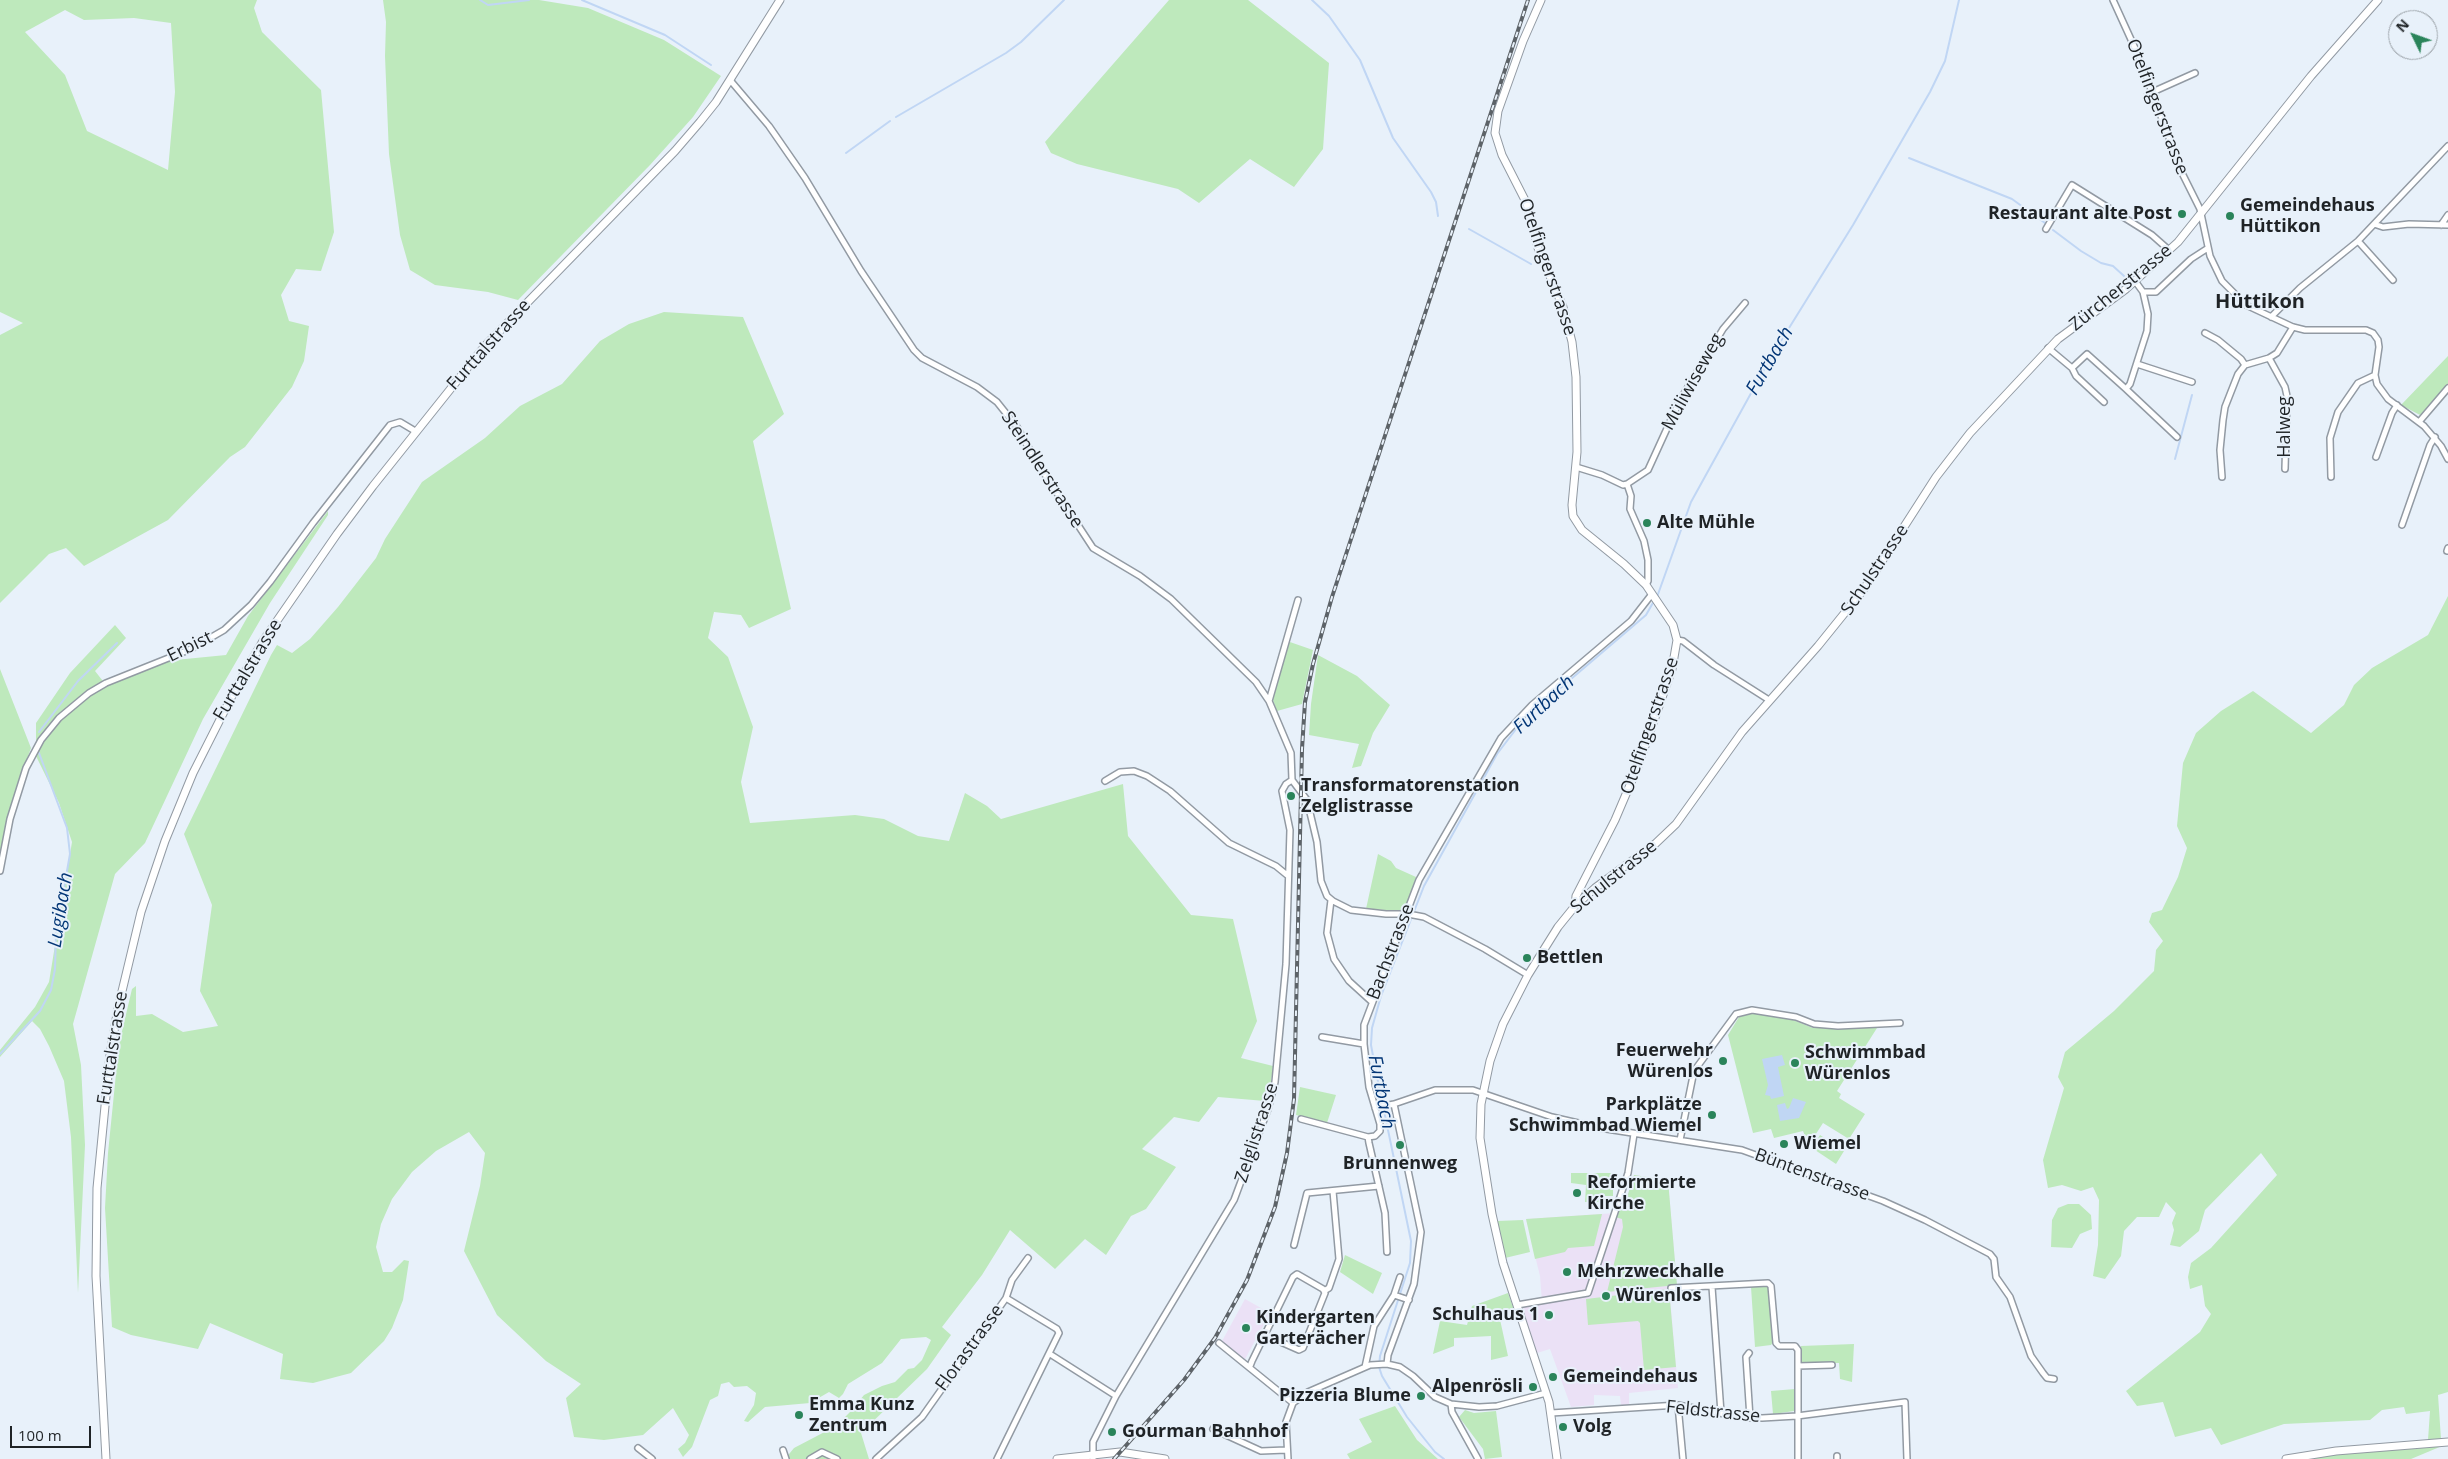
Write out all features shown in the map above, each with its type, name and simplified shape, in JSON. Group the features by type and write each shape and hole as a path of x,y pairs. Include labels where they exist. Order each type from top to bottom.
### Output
{"street":[{"name":"Furttalstrasse","path":"106,1459 96,1285 97,1188 110,1055 118,1008 141,912 165,841 214,728 274,625 332,541 415,431 484,347 675,151 700,122 730,80 780,0"},
{"name":"Otelfingerstrasse","path":"1541,0 1523,41 1498,111 1495,133 1502,155 1527,204 1538,248 1554,283 1567,319 1574,356 1576,467 1572,505 1576,523 1646,585 1673,625 1677,640 1672,669 1638,766 1615,820 1576,896 1575,906"},
{"name":"Otelfingerstrasse","path":"2113,0 2136,51 2150,93 2182,173 2202,214 2212,263 2229,290 2246,305 2293,327 2310,330 2366,330 2373,333 2378,340 2379,347 2374,375"},
{"name":"Zürcherstrasse","path":"1936,477 1970,433 2048,348 2064,333 2135,281 2169,250 2202,214 2311,76 2378,0"},
{"path":"2150,93 2196,73"},
{"name":"Steindlerstrasse","path":"730,80 774,133 805,178 861,270 922,358 977,387 997,402 1017,427 1036,461 1093,548 1140,576 1172,599 1256,682 1269,701 1291,752 1292,780"},
{"path":"2271,317 2300,288 2358,241 2448,146"},
{"path":"2046,229 2072,185 2152,235 2169,250"},
{"path":"2441,225 2448,215"},
{"path":"2374,224 2383,227 2409,224 2448,225"},
{"path":"2358,241 2393,280"},
{"path":"2143,292 2156,292 2191,259 2208,248"},
{"path":"2126,389 2130,384 2137,364 2148,324 2147,305 2143,292 2135,281"},
{"name":"Müliwiseweg","path":"1627,484 1648,470 1680,400 1723,329 1745,303"},
{"path":"2222,477 2221,444 2225,407 2238,374 2245,365 2269,358 2282,346 2293,327"},
{"path":"2205,333 2218,340 2241,359 2245,365"},
{"path":"2048,348 2072,368 2076,376 2104,402"},
{"path":"2072,368 2087,354 2177,437"},
{"name":"Halweg","path":"2269,358 2285,387 2287,396 2285,469"},
{"path":"2137,364 2192,382"},
{"path":"2331,478 2330,438 2338,412 2358,383 2374,375 2383,394 2435,437 2448,459"},
{"path":"2419,422 2448,388"},
{"path":"2376,457 2392,413 2397,406"},
{"name":"Erbist","path":"0,871 10,819 26,768 36,747 59,718 89,693 106,682 197,646 237,619 270,582 313,523 390,425 395,422 404,424 415,431"},
{"path":"2402,525 2430,445 2435,437"},
{"path":"1576,467 1627,484 1631,496 1630,509 1647,554 1649,570 1646,585"},
{"name":"Schulstrasse","path":"1557,1459 1552,1413 1501,1255 1482,1158 1480,1130 1483,1093 1498,1036 1528,975 1555,932 1575,906 1669,831 1732,745 1769,700 1818,646 1864,589 1936,477"},
{"name":"Bachstrasse","path":"1368,1136 1375,1136 1380,1131 1380,1124 1364,1044 1364,1025 1420,877 1501,738 1532,705 1631,621 1652,595"},
{"path":"1269,701 1298,600"},
{"path":"1677,640 1683,641 1714,665 1769,700"},
{"path":"1105,781 1120,772 1134,771 1147,776 1170,791 1229,843 1276,866 1288,875"},
{"path":"1292,780 1307,800 1318,847 1321,881 1331,900 1327,933 1334,959 1349,981 1372,1002"},
{"name":"Zelglistrasse","path":"1093,1456 1093,1442 1116,1396 1231,1205 1261,1133 1275,1082 1286,964 1290,830 1282,791 1286,784 1292,780"},
{"path":"1276,866 1288,859"},
{"path":"1331,900 1351,910 1416,915 1431,920 1528,975"},
{"path":"1680,1140 1694,1071 1736,1014 1752,1010 1796,1017 1814,1024 1838,1026 1900,1023"},
{"path":"1322,1036 1364,1044"},
{"path":"1376,1108 1391,1105 1435,1090 1473,1090 1483,1093"},
{"name":"Büntenstrasse","path":"1483,1093 1552,1117 1634,1134 1725,1146 1748,1152 1883,1201 1984,1250 1994,1259 1996,1277 2010,1297 2035,1363 2047,1378 2054,1379"},
{"path":"1385,1364 1414,1284 1421,1232 1391,1105"},
{"path":"1301,1119 1368,1136 1387,1229 1387,1252"},
{"path":"1517,1305 1588,1293 1628,1174 1634,1134"},
{"path":"1294,1245 1307,1193 1378,1186"},
{"path":"1265,1335 1299,1350 1304,1348 1324,1291 1329,1288 1339,1259 1333,1191"},
{"path":"1006,1298 1012,1280 1028,1258"},
{"path":"1250,1366 1293,1277 1297,1274 1324,1291"},
{"path":"1365,1367 1374,1326 1395,1295 1400,1277"},
{"path":"1671,1288 1768,1283 1771,1286 1776,1342 1780,1346 1795,1346 1798,1350 1798,1459"},
{"path":"1712,1287 1721,1413"},
{"path":"1395,1295 1407,1300"},
{"name":"Florastrasse","path":"876,1459 922,1417 1006,1298 1057,1330 1058,1338 997,1459"},
{"path":"1219,1343 1294,1403"},
{"path":"1749,1353 1746,1357 1750,1418"},
{"path":"1050,1354 1116,1396"},
{"path":"1288,1459 1286,1450 1286,1422 1294,1403 1308,1392 1365,1367 1385,1364 1396,1366 1409,1373 1435,1397 1451,1404 1474,1407 1497,1406 1546,1393"},
{"path":"1798,1366 1832,1365"},
{"name":"Feldstrasse","path":"1552,1413 1678,1404 1750,1418 1797,1416 1904,1402 1907,1459"},
{"path":"1451,1404 1452,1412 1478,1459"},
{"path":"1678,1404 1683,1459"},
{"path":"1213,1429 1261,1451 1286,1450"},
{"path":"2286,1459 2336,1451 2448,1442"},
{"path":"638,1448 652,1459"},
{"path":"783,1450 786,1459"},
{"path":"810,1459 822,1452 837,1459"},
{"path":"1057,1459 1093,1456 1134,1456 1165,1459"}],"shaded area":[{"name":"Würenlos","path":"1634,1175 1668,1180 1677,1285 1669,1286 1678,1388 1629,1393 1629,1405 1621,1405 1620,1396 1594,1395 1594,1405 1571,1407 1550,1349 1537,1353 1521,1307 1542,1302 1540,1276 1526,1219 1616,1213 1623,1193 1628,1194"},
{"name":"Kindergarten Garterächer","path":"1245,1299 1270,1313 1244,1361 1221,1343"}],"green space":[{"path":"0,0 257,0 254,8 262,32 321,90 334,232 321,271 296,269 281,295 289,321 309,326 304,361 292,387 245,447 230,457 168,520 84,566 66,548 49,554 0,603 0,335 23,323 0,312","holes":["65,10 84,20 134,18 171,23 175,92 168,170 87,131 65,75 25,32"]},
{"path":"383,0 539,0 588,8 664,40 721,76 693,117 650,165 518,300 488,292 435,285 410,270 400,235 389,154 385,56 386,22"},
{"path":"1169,0 1248,0 1329,63 1323,149 1294,187 1250,159 1199,203 1178,189 1077,164 1051,153 1045,142"},
{"path":"664,312 743,317 784,414 753,441 791,609 749,628 741,615 714,612 708,638 728,657 753,727 741,782 750,823 855,815 884,819 918,836 949,841 965,793 987,806 1001,819 1123,784 1128,836 1191,915 1233,919 1257,1021 1241,1058 1273,1066 1271,1082 1265,1101 1218,1097 1199,1122 1174,1117 1142,1149 1176,1167 1146,1209 1131,1216 1106,1255 1085,1239 1055,1269 1010,1230 982,1275 942,1327 951,1335 927,1369 861,1433 869,1459 785,1459 794,1448 836,1426 864,1395 895,1382 908,1369 914,1368 922,1360 931,1340 926,1337 901,1339 882,1363 848,1384 839,1398 829,1392 810,1403 765,1407 748,1422 744,1421 754,1405 756,1393 747,1386 734,1387 729,1382 721,1384 718,1396 710,1400 692,1447 683,1457 678,1449 685,1443 689,1435 673,1408 643,1435 604,1440 574,1437 566,1398 581,1384 546,1361 497,1315 464,1251 480,1186 485,1153 469,1132 436,1151 412,1172 392,1199 381,1224 376,1247 383,1272 392,1272 404,1260 409,1261 403,1300 392,1328 384,1341 351,1373 313,1383 280,1379 283,1354 210,1323 198,1349 131,1335 112,1327 105,1208 108,1153 119,1044 132,989 136,986 136,1016 152,1014 183,1032 218,1026 200,991 212,905 184,834 271,655 277,645 292,653 310,639 338,607 376,558 385,539 422,482 485,438 520,406 562,384 600,341 629,324"},
{"path":"2448,356 2448,386 2420,415 2401,405"},
{"path":"328,511 328,515 270,603 203,719 145,843 115,874 73,1024 81,1065 85,1145 78,1293 71,1137 64,1081 40,1029 32,1021 0,1057 0,1050 35,1007 49,982 72,842 59,803 36,756 36,723 70,673 115,625 126,638 95,671 106,685 165,661 226,655 248,616"},
{"path":"2448,596 2448,1392 2438,1395 2441,1439 2428,1440 2430,1411 2406,1414 2404,1407 2382,1410 2370,1420 2284,1424 2221,1445 2211,1428 2175,1437 2163,1402 2137,1406 2126,1391 2200,1332 2211,1314 2205,1306 2202,1285 2190,1289 2188,1277 2191,1263 2211,1248 2277,1175 2261,1153 2205,1210 2199,1231 2180,1247 2170,1245 2174,1230 2172,1223 2176,1213 2166,1202 2159,1217 2137,1217 2124,1231 2121,1256 2105,1279 2093,1276 2098,1245 2099,1200 2093,1187 2081,1191 2062,1185 2048,1188 2043,1160 2064,1088 2058,1077 2065,1052 2114,1011 2154,971 2156,950 2163,941 2149,922 2152,913 2162,910 2178,877 2187,848 2177,826 2183,763 2196,733 2221,711 2253,691 2311,733 2344,705 2354,685 2372,668 2428,635"},
{"path":"1287,641 1313,650 1302,704 1277,711 1273,700"},
{"path":"1318,655 1357,676 1390,705 1373,733 1361,766 1352,768 1359,744 1309,735"},
{"path":"0,669 31,748 16,789 0,857"},
{"path":"1378,854 1391,861 1396,868 1416,877 1405,911 1366,909"},
{"name":"Schwimmbad Würenlos","path":"1750,1013 1793,1020 1813,1028 1877,1028 1837,1091 1841,1094 1839,1098 1865,1114 1849,1139 1823,1123 1812,1140 1811,1135 1805,1136 1803,1131 1774,1138 1771,1129 1753,1133 1728,1035 1739,1017"},
{"path":"1300,1087 1336,1095 1327,1123 1296,1115"},
{"path":"1820,1135 1844,1151 1836,1164 1812,1148"},
{"path":"1571,1173 1613,1173 1613,1196 1601,1196 1600,1202 1585,1202 1586,1185 1571,1183"},
{"path":"1634,1175 1668,1180 1677,1285 1607,1292 1623,1227 1622,1219 1615,1217 1623,1193 1628,1194"},
{"path":"2068,1204 2079,1204 2091,1215 2092,1229 2080,1234 2072,1248 2051,1247 2052,1220 2058,1208"},
{"path":"1602,1214 1594,1246 1568,1248 1565,1252 1535,1259 1526,1219"},
{"path":"1523,1220 1530,1252 1505,1258 1497,1221"},
{"path":"1345,1255 1382,1273 1373,1294 1340,1272"},
{"path":"1766,1285 1768,1288 1773,1342 1771,1345 1755,1347 1751,1287"},
{"path":"1669,1289 1676,1367 1644,1370 1640,1323 1638,1321 1588,1325 1586,1299"},
{"path":"1508,1293 1514,1310 1499,1315 1508,1356 1491,1360 1491,1336 1454,1338 1454,1346 1433,1354 1440,1321 1467,1325 1472,1306"},
{"path":"1854,1344 1852,1382 1840,1379 1839,1363 1801,1363 1801,1346"},
{"path":"1795,1389 1794,1411 1773,1414 1771,1391"},
{"path":"1395,1406 1417,1440 1438,1459 1350,1459 1347,1454 1372,1442 1359,1419"},
{"path":"1465,1410 1474,1413 1496,1411 1502,1457 1485,1459 1483,1449 1459,1417"},
{"path":"2442,1446 2411,1459 2299,1459 2331,1455"}],"water":[{"path":"1782,1055 1785,1065 1778,1067 1784,1096 1771,1099 1770,1096 1765,1095 1768,1085 1762,1059"},
{"path":"1793,1098 1806,1102 1799,1118 1780,1121 1777,1105 1785,1103 1787,1109"}],"waterway":[{"path":"480,0 488,5 529,0"},
{"path":"582,0 665,35 711,65"},
{"path":"896,117 1006,53 1021,42 1064,0"},
{"path":"1312,0 1329,16 1360,60 1393,138 1431,192 1436,202 1438,216"},
{"name":"Furtbach","path":"1657,597 1691,502 1771,357 1853,225 1930,92 1945,61 1959,0"},
{"path":"846,153 890,121"},
{"path":"1909,158 2012,199 2045,223"},
{"path":"1469,229 1531,264"},
{"path":"2053,230 2081,251 2101,263 2113,266 2124,276"},
{"path":"2175,459 2192,395"},
{"name":"Furtbach","path":"1444,1459 1435,1452 1407,1417 1382,1376 1379,1367 1380,1356 1410,1263 1411,1241 1371,1045 1372,1028 1381,996 1424,886 1497,754 1523,720 1646,615 1654,601"},
{"name":"Lugibach","path":"39,732 78,681 117,643"},
{"name":"Lugibach","path":"0,1054 40,1011 51,990 55,969 56,933 70,854 67,828 39,753"}],"railway":[{"path":"1114,1459 1184,1380 1215,1338 1247,1280 1275,1207 1287,1153 1294,1099 1302,749 1305,702 1313,664 1332,597 1528,0"}],"place":[{"name":"Restaurant alte Post","path":"2182,214"},
{"name":"Gemeindehaus Hüttikon","path":"2230,216"},
{"name":"Alte Mühle","path":"1647,523"},
{"name":"Transformatorenstation Zelglistrasse","path":"1291,796"},
{"name":"Bettlen","path":"1527,958"},
{"name":"Feuerwehr Würenlos","path":"1723,1061"},
{"name":"Schwimmbad Würenlos","path":"1795,1063"},
{"name":"Parkplätze Schwimmbad Wiemel","path":"1712,1115"},
{"name":"Wiemel","path":"1784,1144"},
{"name":"Brunnenweg","path":"1400,1145"},
{"name":"Reformierte Kirche","path":"1577,1193"},
{"name":"Mehrzweckhalle","path":"1567,1272"},
{"name":"Würenlos","path":"1606,1296"},
{"name":"Schulhaus 1","path":"1549,1315"},
{"name":"Kindergarten Garterächer","path":"1246,1328"},
{"name":"Gemeindehaus","path":"1553,1377"},
{"name":"Alpenrösli","path":"1533,1387"},
{"name":"Pizzeria Blume","path":"1421,1396"},
{"name":"Emma Kunz Zentrum","path":"799,1415"},
{"name":"Volg","path":"1563,1427"},
{"name":"Gourman Bahnhof","path":"1112,1432"}],"district":[{"name":"Hüttikon","path":"2260,302"}]}
